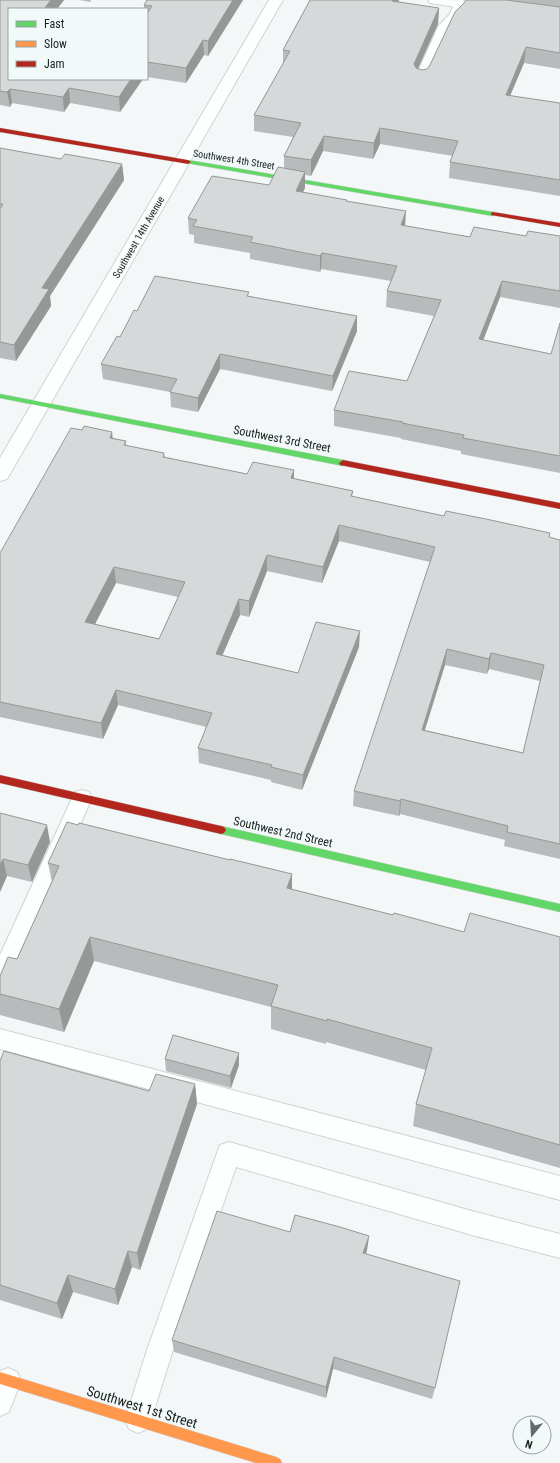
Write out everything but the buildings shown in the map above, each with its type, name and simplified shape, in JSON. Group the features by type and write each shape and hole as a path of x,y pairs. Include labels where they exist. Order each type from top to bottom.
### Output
{"street":[{"name":"Southwest 14th Avenue","path":"0,474 276,0"},
{"path":"435,0 507,10"},
{"name":"Southwest 4th Street","path":"0,130 560,225"},
{"name":"Southwest 3rd Street","path":"0,396 560,506"},
{"name":"Southwest 2nd Street","path":"0,778 560,908"},
{"name":"Southwest 1st Street","path":"3,1387 138,1420 276,1463"}],"lane":[{"path":"421,80 446,25 455,17 461,4"},
{"path":"0,979 82,798"},
{"path":"0,1039 560,1188"},
{"path":"138,1420 160,1350 229,1154 472,1223 560,1246"}],"traffic: fast":[{"path":"188,162 493,214"},
{"path":"0,396 343,463"},
{"path":"221,830 560,908"}],"traffic: slow":[{"path":"0,1378 276,1463"}],"traffic: jam":[{"path":"0,130 188,162"},
{"path":"493,214 560,225"},
{"path":"343,463 560,506"},
{"path":"0,779 221,830"}]}
